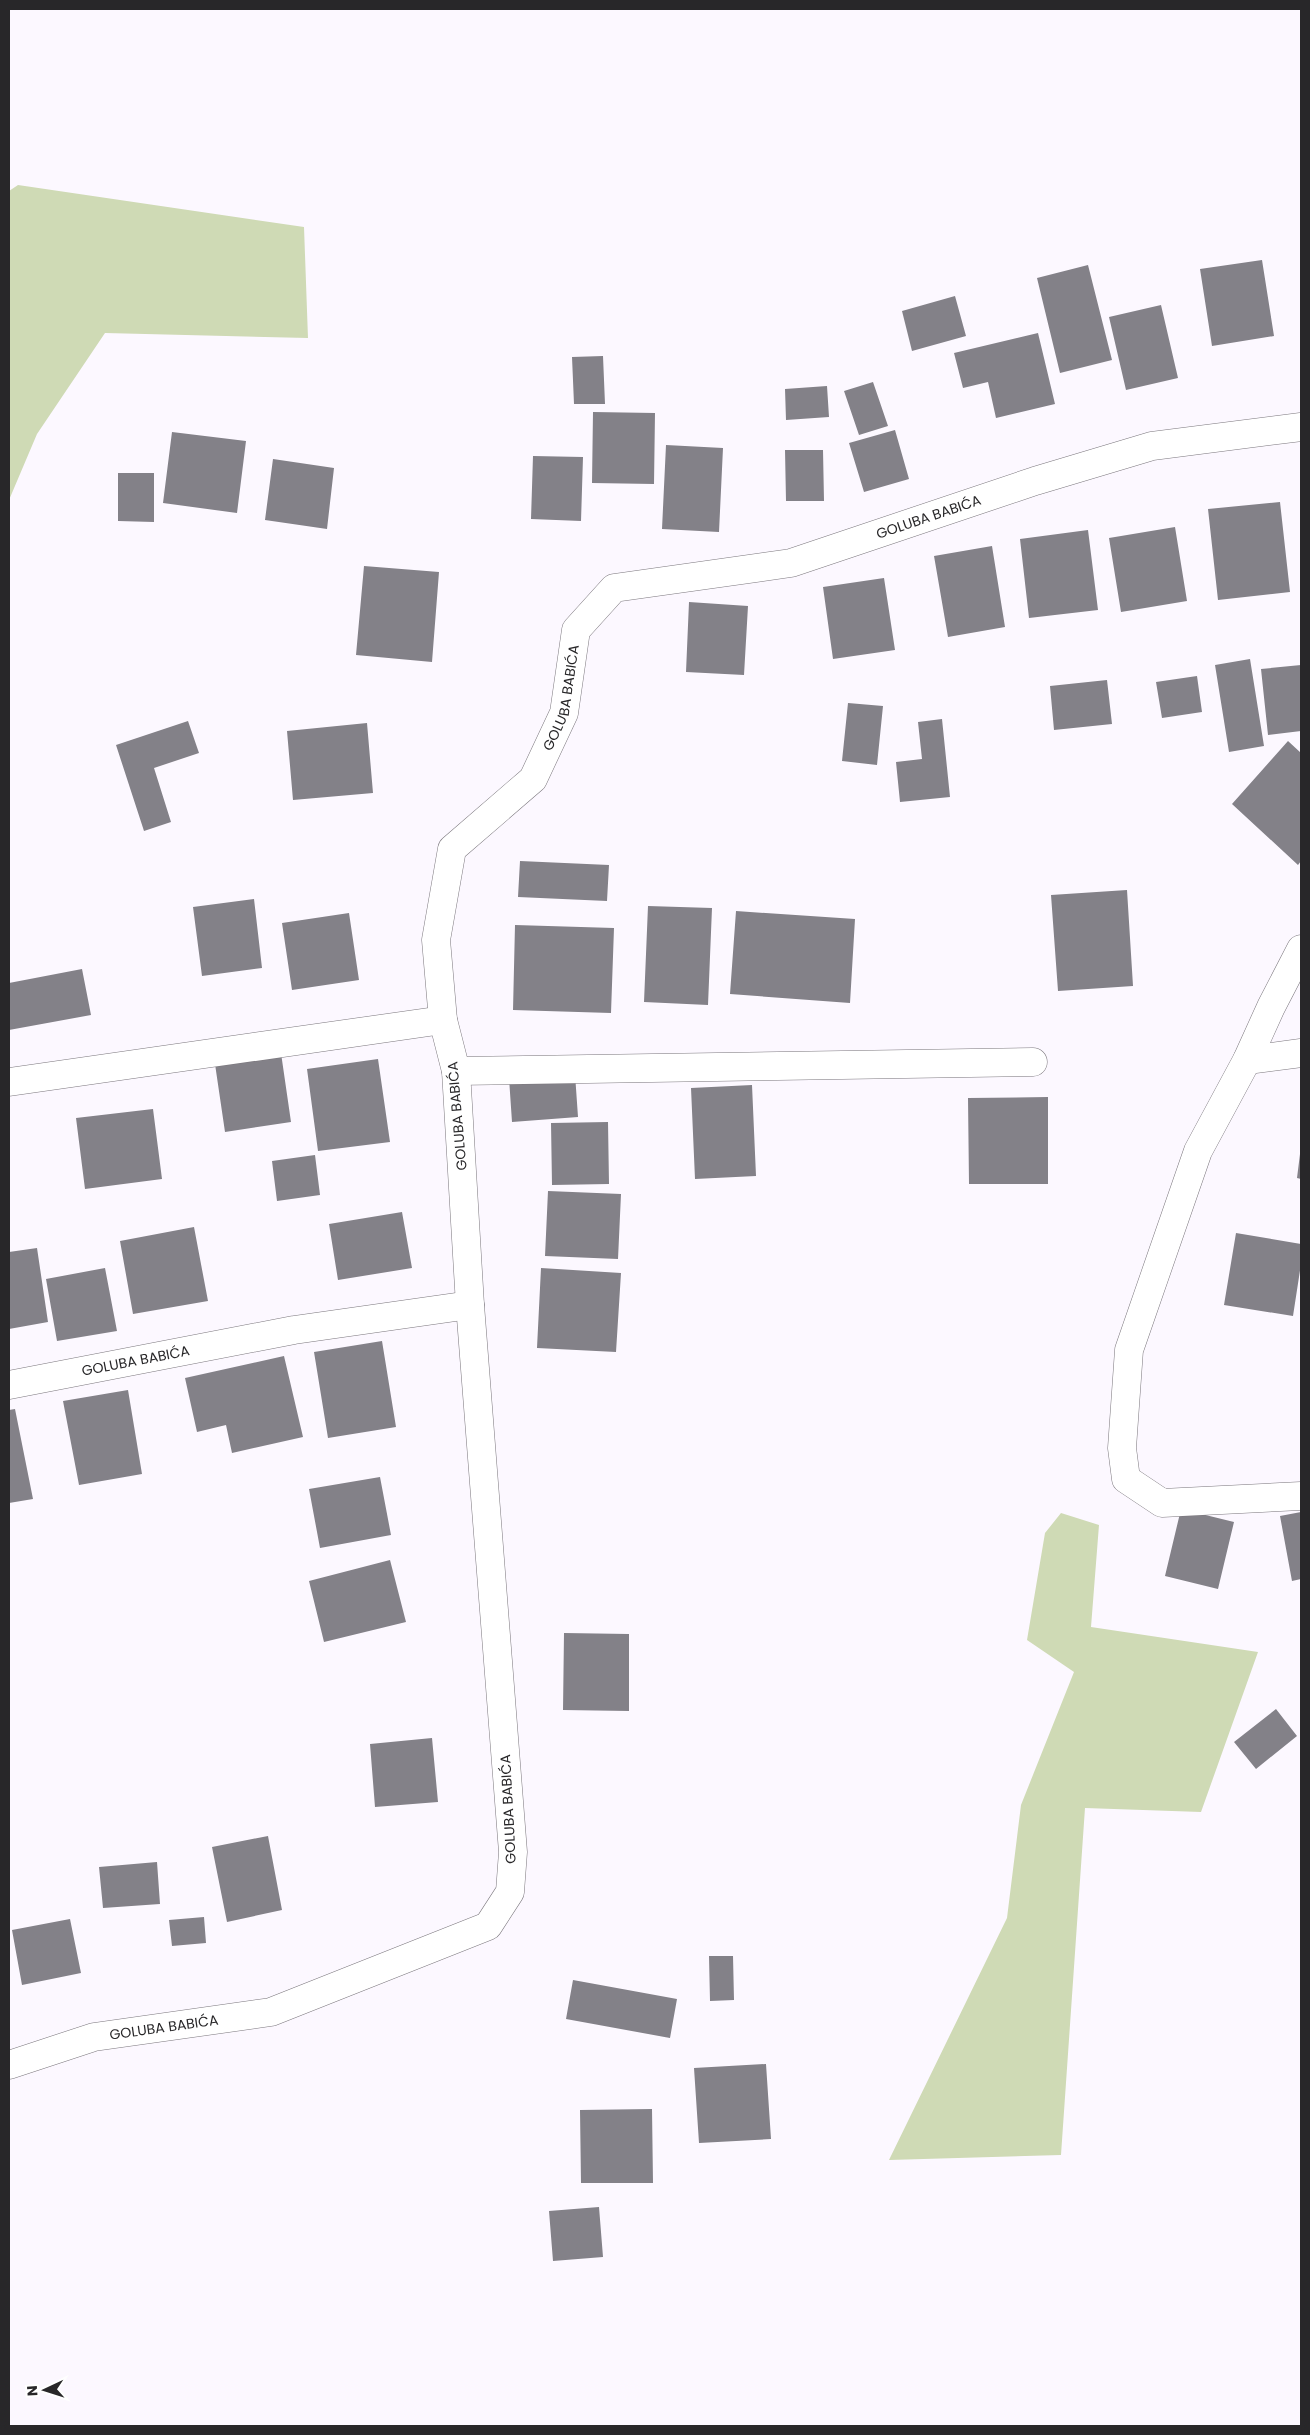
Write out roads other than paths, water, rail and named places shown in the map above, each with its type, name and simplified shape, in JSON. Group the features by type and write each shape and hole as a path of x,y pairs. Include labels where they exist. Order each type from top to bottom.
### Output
{"street":[{"name":"GOLUBA BABIĆA","path":"9,2065 94,2037 271,2012 488,1926 510,1892 513,1852 470,1305 456,1071 443,1020 436,940 452,849 533,779 564,713 576,630 614,588 791,563 1034,481 1152,446 1301,427"},
{"path":"1301,949 1271,1007 1248,1060 1198,1151 1129,1350 1122,1448 1126,1479 1162,1503 1301,1496"},
{"path":"9,1082 443,1020"},
{"path":"1248,1060 1301,1053"},
{"path":"456,1071 1033,1062"},
{"name":"GOLUBA BABIĆA","path":"9,1385 294,1330 470,1305"}]}
